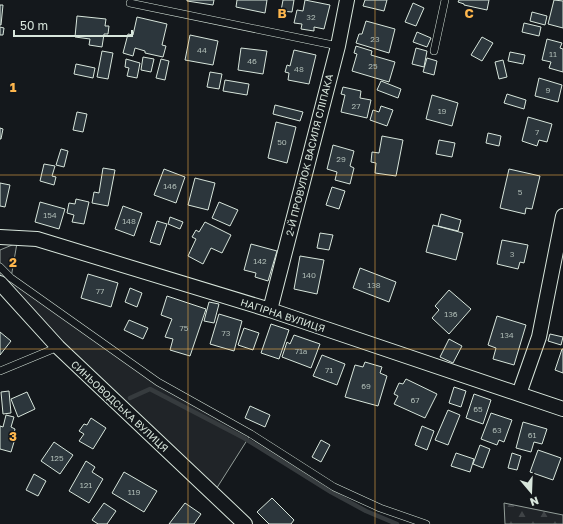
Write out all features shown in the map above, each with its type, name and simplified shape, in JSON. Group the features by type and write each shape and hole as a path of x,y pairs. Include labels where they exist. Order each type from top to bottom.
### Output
{"street":[{"name":"2-Й ПРОВУЛОК ВАСИЛЯ СЛІПАКА","path":"270,310 338,46 348,0"},
{"path":"519,394 539,337 563,216"},
{"name":"НАГІРНА ВУЛИЦЯ","path":"0,237 37,239 270,310 563,409"},
{"name":"СИНЬОВОДСЬКА ВУЛИЦЯ","path":"0,283 58,347 245,524"}],"lane":[{"path":"434,52 446,0"},
{"path":"130,4 338,46"},
{"path":"0,266 11,278 158,382 251,434 334,487 380,508 426,524"},
{"path":"0,370 58,347"}],"green space":[{"path":"17,243 11,278 158,382 251,434 213,494 0,281 0,250"},
{"path":"504,503 563,515 563,524 505,524"}],"building":[{"path":"187,0 214,0 213,5"},
{"path":"237,0 267,0 265,13 236,7"},
{"path":"283,0 294,0 292,12 281,11"},
{"path":"305,0 330,5 324,29 314,27 314,31 301,29 302,24 294,23 297,10 303,11"},
{"path":"365,0 387,0 384,11 363,6"},
{"path":"459,0 489,0 487,10 464,5 458,2"},
{"path":"554,0 563,1 563,28 548,24"},
{"path":"413,3 424,8 416,26 405,22"},
{"path":"0,5 3,5 1,25 0,25"},
{"path":"532,12 547,16 545,25 530,21"},
{"path":"77,16 106,19 105,26 109,26 108,34 104,34 102,47 89,45 90,39 75,37"},
{"path":"137,17 167,24 162,45 166,46 163,57 145,53 145,51 135,48 133,56 123,53 128,34 133,35"},
{"path":"366,21 395,29 389,53 356,43 359,34 362,34"},
{"path":"524,23 541,27 539,36 522,32"},
{"path":"0,27 4,28 3,35 0,35"},
{"path":"417,32 431,38 427,47 413,42"},
{"path":"190,35 218,41 213,65 185,60"},
{"path":"482,37 493,43 482,61 471,55"},
{"path":"547,39 562,43 560,48 563,49 563,72 549,68 551,62 542,60"},
{"path":"356,46 372,51 371,55 395,62 389,82 352,71 357,54 354,53"},
{"path":"241,48 267,51 263,74 238,70"},
{"path":"416,48 427,51 424,67 412,64"},
{"path":"294,50 316,55 309,84 288,80 289,73 285,72 287,65 290,66"},
{"path":"102,51 113,53 108,79 97,77"},
{"path":"510,52 525,55 523,64 508,61"},
{"path":"143,57 154,59 151,72 141,70"},
{"path":"427,58 437,61 434,75 423,72"},
{"path":"126,59 140,63 137,78 127,76 129,68 125,67"},
{"path":"161,59 169,61 165,80 156,78"},
{"path":"503,60 507,77 499,79 495,62"},
{"path":"76,64 95,68 93,78 74,74"},
{"path":"210,72 222,74 219,89 207,87"},
{"path":"539,78 562,85 558,102 535,96"},
{"path":"225,80 249,84 247,95 223,91"},
{"path":"381,81 401,89 398,98 377,90"},
{"path":"343,87 361,91 360,98 371,100 367,118 341,112 345,95 341,94"},
{"path":"507,94 526,100 524,109 504,103"},
{"path":"432,95 458,103 452,126 426,119"},
{"path":"275,105 303,112 300,121 273,114"},
{"path":"381,106 393,110 387,126 370,120 373,110 379,112"},
{"path":"77,112 87,114 83,132 73,130"},
{"path":"528,117 552,124 547,142 539,140 537,146 522,141"},
{"path":"276,122 296,127 287,163 268,158"},
{"path":"0,128 3,129 1,139 0,139"},
{"path":"488,133 501,136 499,146 486,143"},
{"path":"382,136 403,140 396,176 375,173 376,163 371,162 372,152 379,153"},
{"path":"439,140 455,143 452,157 436,154"},
{"path":"333,145 354,151 350,166 354,168 350,184 335,180 337,172 327,169"},
{"path":"61,149 68,151 64,167 56,165"},
{"path":"44,164 55,166 52,176 56,177 54,185 40,181"},
{"path":"103,168 115,170 108,206 92,203 94,192 99,193"},
{"path":"164,169 185,177 176,203 154,195"},
{"path":"509,169 540,176 532,209 526,208 525,214 500,208"},
{"path":"195,178 215,183 208,210 188,205"},
{"path":"0,183 10,185 5,207 0,206"},
{"path":"332,187 345,191 339,209 326,205"},
{"path":"76,199 89,202 84,224 72,222 74,215 67,213 69,203 75,204"},
{"path":"40,202 65,209 59,229 35,222"},
{"path":"219,202 238,210 230,226 212,218"},
{"path":"123,206 142,213 134,236 115,229"},
{"path":"441,214 461,220 458,231 438,226"},
{"path":"170,217 183,222 180,229 168,224"},
{"path":"157,221 167,224 160,245 150,242"},
{"path":"205,222 231,235 222,253 211,248 203,264 188,256 196,239 192,237 196,230 199,232"},
{"path":"433,225 463,233 456,260 426,252"},
{"path":"320,233 333,235 329,250 317,248"},
{"path":"502,240 528,245 524,263 520,262 518,269 497,264"},
{"path":"251,244 277,251 268,281 255,277 256,273 244,270"},
{"path":"300,256 324,260 317,294 294,289"},
{"path":"360,268 396,282 389,302 353,288"},
{"path":"88,274 118,283 111,307 81,298"},
{"path":"130,288 142,293 137,307 125,302"},
{"path":"449,290 471,309 449,334 432,318 439,310 435,306"},
{"path":"167,296 206,309 190,356 170,350 173,339 165,337 172,319 161,315"},
{"path":"209,302 219,304 214,323 204,321"},
{"path":"219,314 242,321 234,351 210,344"},
{"path":"497,316 526,325 514,365 493,359 496,348 488,345"},
{"path":"129,320 148,328 143,339 124,330"},
{"path":"271,324 289,330 279,359 261,353"},
{"path":"244,328 259,333 253,350 238,345"},
{"path":"0,332 11,341 0,355"},
{"path":"550,334 563,337 561,345 548,341"},
{"path":"294,335 320,344 311,368 282,357 287,342 290,344"},
{"path":"449,339 462,346 453,363 440,357"},
{"path":"563,349 563,373 555,370"},
{"path":"322,355 345,364 337,385 313,376"},
{"path":"365,362 382,367 380,373 387,376 378,406 345,397 355,365 363,367"},
{"path":"406,379 437,394 425,418 394,404 398,396 394,394 399,383 403,384"},
{"path":"454,387 466,391 461,407 449,403"},
{"path":"9,391 11,413 3,414 1,392"},
{"path":"27,392 35,409 18,417 11,399"},
{"path":"474,394 491,400 483,424 466,418"},
{"path":"250,406 270,415 265,427 245,418"},
{"path":"448,410 460,415 448,445 435,440"},
{"path":"491,413 512,420 504,442 499,440 497,445 481,439"},
{"path":"6,415 14,417 11,427 15,429 12,441 14,442 11,452 0,449 0,426 3,427"},
{"path":"91,418 106,428 93,449 79,441 84,434 79,431 84,424 87,425"},
{"path":"523,422 547,429 542,444 534,442 531,452 516,448"},
{"path":"422,426 434,431 427,450 415,445"},
{"path":"321,440 330,445 321,462 312,457"},
{"path":"54,442 73,455 60,474 41,461"},
{"path":"480,445 490,449 483,468 473,464"},
{"path":"538,450 561,458 553,480 530,472"},
{"path":"456,453 474,459 470,472 451,466"},
{"path":"512,453 521,456 517,470 508,468"},
{"path":"86,461 95,467 92,472 103,479 89,503 69,491"},
{"path":"124,472 157,491 144,512 112,493"},
{"path":"34,474 46,481 38,496 26,490"},
{"path":"272,498 294,520 291,524 269,524 257,512"},
{"path":"104,503 116,511 107,524 98,524 92,520"},
{"path":"185,503 201,514 194,524 169,524"}],"waterway":[{"path":"130,398 150,389 244,438 331,492 366,511 397,524"}]}
